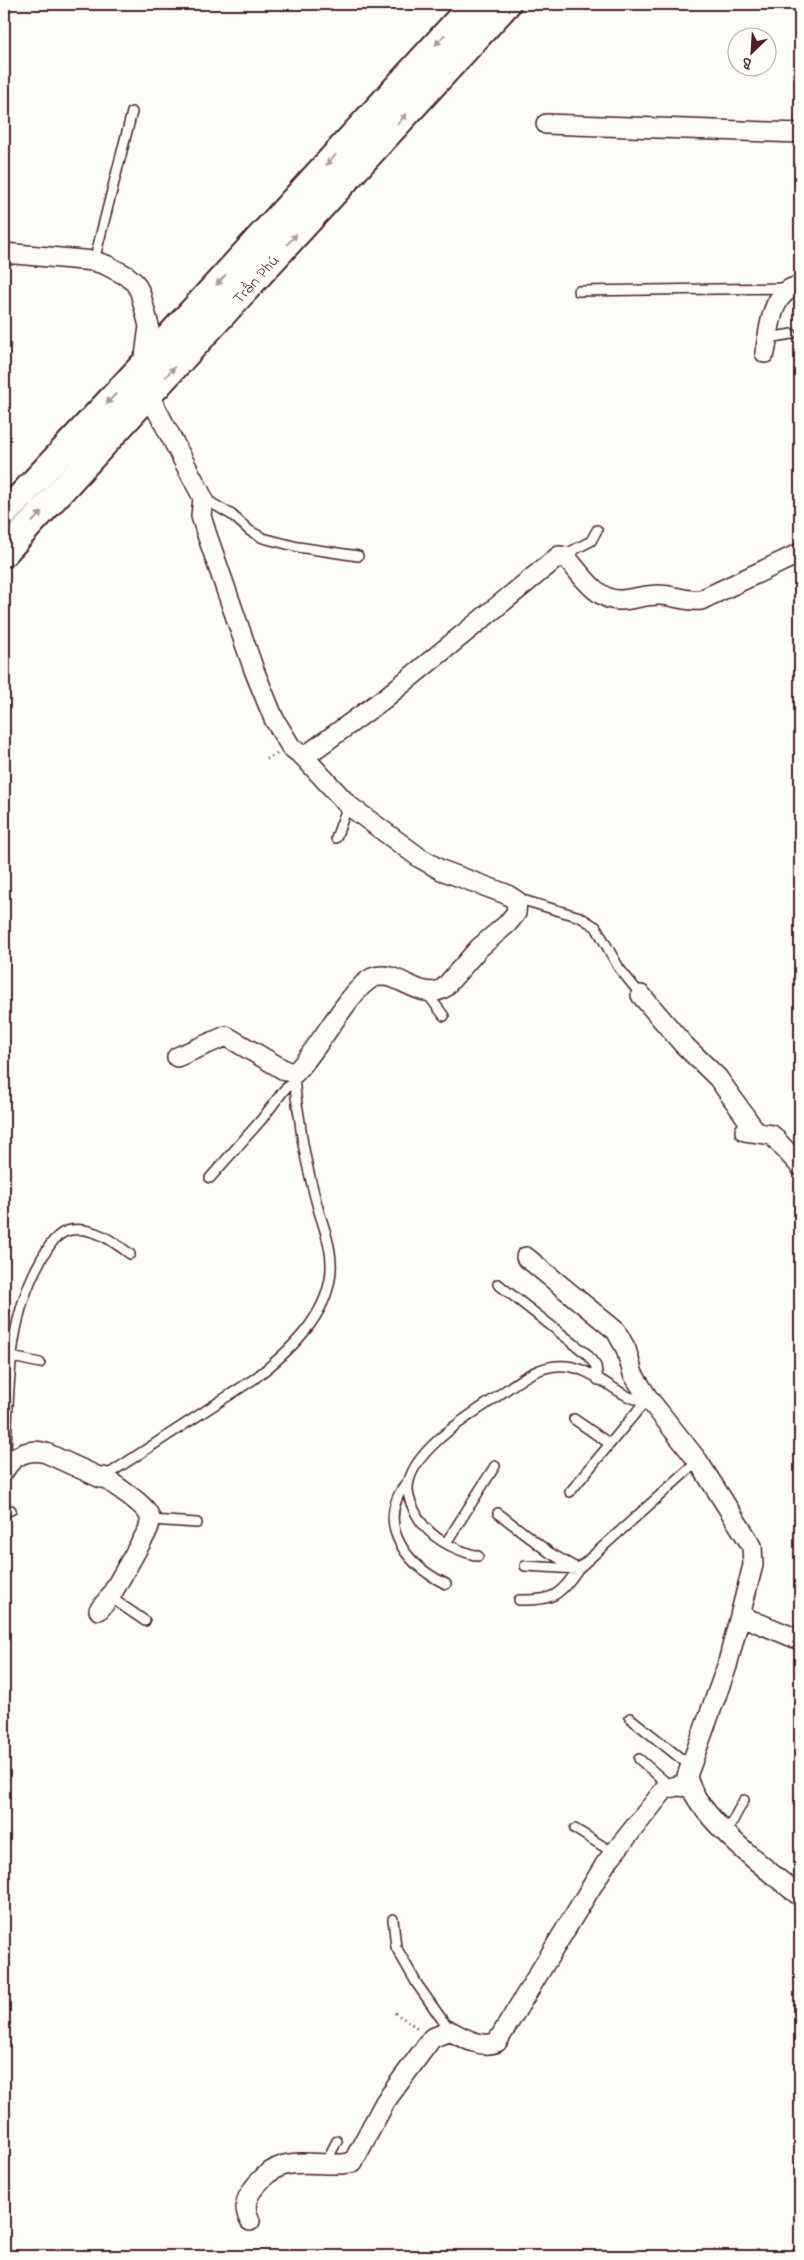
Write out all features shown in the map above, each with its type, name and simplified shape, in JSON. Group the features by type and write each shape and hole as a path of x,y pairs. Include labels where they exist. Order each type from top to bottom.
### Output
{"main road":[{"name":"Trần Phú","path":"4,514 144,364 473,4"},
{"name":"Trần Phú","path":"4,553 507,4"}],"street":[{"path":"546,124 800,133"},
{"path":"4,253 94,261 127,276 135,283 140,292 149,326 144,364 149,395 203,498 201,516 254,670 274,719 291,747 304,758 348,805 427,862 441,870 514,897 518,906 507,924 479,948 444,988 433,992 426,992 392,978 372,978 360,988 294,1078 226,1036 177,1057"},
{"path":"767,346 774,308 780,296 795,287"},
{"path":"304,758 385,698 555,559 562,556 566,557 600,594 608,600 667,595 691,601 701,600 800,553"},
{"path":"641,995 683,1044 718,1078 750,1132 772,1135 800,1166"},
{"path":"250,2221 246,2214 249,2194 268,2172 289,2163 347,2164 353,2162 386,2102 432,2038 450,2031 484,2044 491,2045 497,2042 614,1853 659,1794 680,1787 687,1776 689,1765 722,1683 753,1565 752,1546 698,1461 648,1398 633,1374 626,1349 616,1332 526,1257"},
{"path":"6,1467 19,1454 38,1450 101,1478 104,1477 144,1507 151,1520 140,1545 105,1604"},
{"path":"741,1616 800,1640"},
{"path":"680,1787 757,1863 800,1896"}],"lane":[{"path":"94,261 132,112"},
{"path":"578,291 795,287"},
{"path":"767,346 792,334"},
{"path":"203,498 232,515 250,531 263,538 298,547 358,556"},
{"path":"562,556 592,541 597,530"},
{"path":"336,838 348,805"},
{"path":"514,897 580,917 596,927 619,968 641,995"},
{"path":"426,992 444,1016"},
{"path":"210,1178 262,1120 294,1078"},
{"path":"104,1477 254,1379 276,1362 308,1326 327,1295 330,1252 303,1153 298,1097 294,1078"},
{"path":"6,1467 12,1357 21,1305 31,1276 51,1243 63,1232 73,1229 103,1236 130,1254"},
{"path":"498,1284 587,1354 596,1366 598,1380"},
{"path":"12,1357 40,1363"},
{"path":"446,1584 426,1574 406,1555 394,1531 394,1503 417,1463 434,1444 476,1411 527,1376 542,1370 564,1366 580,1369 627,1396 635,1399 648,1398"},
{"path":"570,1492 648,1398"},
{"path":"574,1419 610,1444"},
{"path":"519,1600 540,1601 555,1595 563,1589 578,1569 698,1461"},
{"path":"446,1543 495,1466"},
{"path":"410,1478 409,1498 425,1529 461,1552 478,1556"},
{"path":"498,1513 550,1552 578,1569"},
{"path":"151,1520 197,1523"},
{"path":"525,1566 578,1569"},
{"path":"105,1604 145,1621"},
{"path":"630,1718 689,1765"},
{"path":"639,1759 680,1787"},
{"path":"726,1833 744,1800"},
{"path":"575,1829 614,1853"},
{"path":"393,1919 396,1947 417,1984 450,2031"},
{"path":"325,2164 337,2141"}],"path":[{"path":"396,2013 432,2038"}]}
